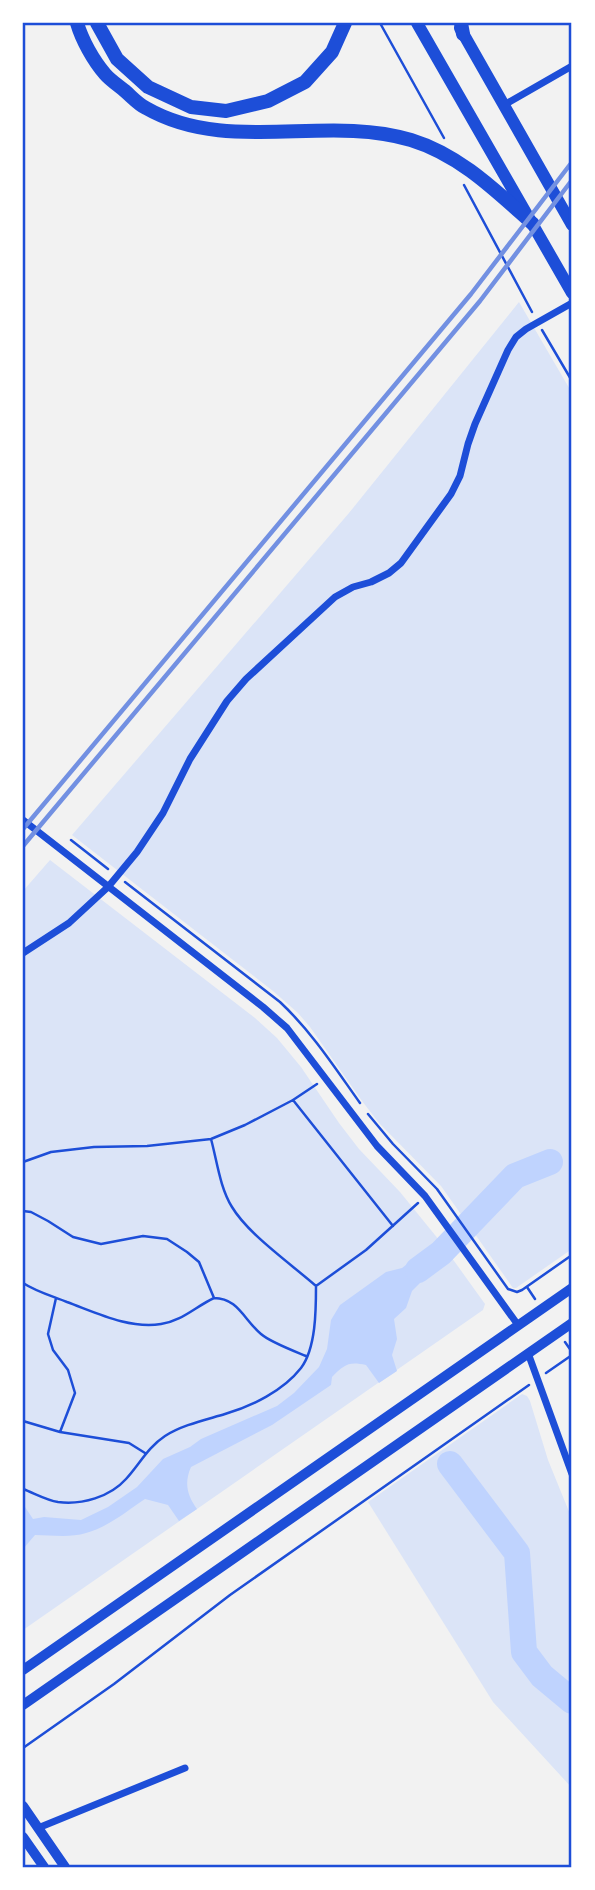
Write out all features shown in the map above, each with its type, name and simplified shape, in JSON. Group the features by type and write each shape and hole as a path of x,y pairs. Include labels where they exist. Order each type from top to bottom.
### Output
{"highway":[{"path":"77,23 80,34 106,74 144,107 182,125 221,131 264,133 358,130 412,140 448,155 480,177 533,224"},
{"path":"97,23 117,59 148,87 191,107 226,111 268,101 305,82 332,52 345,23"}],"main road":[{"path":"417,23 572,293"},
{"path":"460,26 572,225"},
{"path":"23,1670 572,1287"},
{"path":"23,1705 572,1323"}],"street":[{"path":"504,105 572,66"},
{"path":"23,953 69,923 108,887 149,835 190,759 227,701 246,679 335,597 353,587 372,582 401,563 451,494 460,476 475,424 516,337 572,303"},
{"path":"23,820 264,1007 287,1028 354,1118 425,1196 518,1325"},
{"path":"528,1353 572,1475"},
{"path":"38,1828 185,1768"},
{"path":"23,1806 65,1867"},
{"path":"23,1837 44,1867"}],"path":[{"path":"380,23 445,139 448,155"},
{"path":"461,179 572,382"},
{"path":"23,1162 51,1152 211,1139 293,1100 326,1078"},
{"path":"293,1100 393,1226"},
{"path":"23,1489 57,1502 85,1502 108,1493 125,1480 145,1454 163,1437 180,1428 230,1413 265,1397 285,1384 302,1366 312,1340 317,1314 316,1286 245,1226 230,1206 211,1139"},
{"path":"316,1286 366,1250 425,1196"},
{"path":"23,1211 31,1212 73,1237 101,1244 142,1236 167,1240 200,1262 214,1298"},
{"path":"508,1289 517,1292 522,1290 572,1255"},
{"path":"23,1283 35,1291 133,1324 160,1324 181,1318 200,1304 214,1298 223,1298 240,1309 261,1335 306,1356"},
{"path":"56,1298 48,1334 53,1350 68,1370 75,1393 60,1432"},
{"path":"23,1748 114,1684 230,1595 523,1389"},
{"path":"23,1421 60,1432 129,1443 145,1454"}],"shaded area":[{"path":"519,302 572,393 572,1249 513,1288 441,1186 379,1123 298,1013 72,835 349,513"},
{"path":"50,860 255,1018 277,1038 359,1149 400,1192 485,1304 483,1310 23,1630 23,891"},
{"path":"522,1394 530,1401 548,1460 572,1519 572,1788 493,1702 368,1502"}],"water":[{"path":"439,1240 453,1259 430,1273 412,1291 406,1308 394,1319 397,1339 392,1355 397,1371 379,1383 366,1365 347,1365 332,1377 331,1385 272,1425 191,1467 188,1489 197,1509 179,1521 168,1505 145,1499 102,1527 74,1535 35,1535 23,1549 23,1504 33,1519 44,1517 81,1520 108,1507 137,1487 163,1459 201,1439 277,1406 319,1367 327,1349 331,1320 340,1305 386,1272 402,1268"}],"waterway":[{"path":"418,1270 441,1253 515,1176 550,1162"},
{"path":"450,1464 517,1553 524,1652 542,1676 572,1701"}],"railway":[{"path":"23,829 471,294 572,162"},
{"path":"23,846 480,301 572,180"}]}
